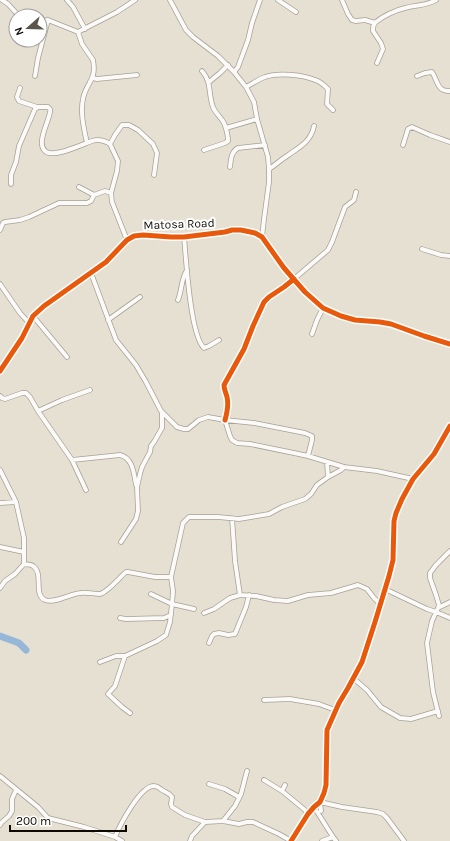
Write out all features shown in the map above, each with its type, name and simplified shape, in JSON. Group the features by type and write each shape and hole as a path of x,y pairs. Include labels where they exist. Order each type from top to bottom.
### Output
{"street":[{"path":"2,0 12,8"},
{"path":"67,0 73,7 85,29"},
{"path":"48,20 78,32 117,12 135,0"},
{"path":"170,0 186,30 228,65 246,88 254,102 257,119 268,157 269,169 269,182 262,237 284,268 305,292 323,308 355,320 391,324 450,344"},
{"path":"234,72 238,67 246,46 260,0"},
{"path":"278,0 296,12"},
{"path":"342,0 352,20 365,20 375,23"},
{"path":"377,63 383,49 373,31 375,23 398,10 436,0"},
{"path":"78,32 82,44 93,60 94,68 93,78 84,94 82,101 82,114 87,143"},
{"path":"35,76 41,48"},
{"path":"209,82 228,65"},
{"path":"202,71 206,75 209,82 213,107 224,123 228,138 228,141 225,143 204,150"},
{"path":"417,76 432,72 440,90 445,92 450,91"},
{"path":"246,88 265,77 275,74 298,76 315,80 323,84 328,89 327,104 332,110"},
{"path":"93,78 97,79 138,75"},
{"path":"20,88 17,99 19,101 36,107 48,107 50,109 42,141 43,149 45,151 52,153 62,152 100,140 110,144 118,161 111,193 112,202 127,240"},
{"path":"10,184 19,146 36,107"},
{"path":"226,128 257,119"},
{"path":"110,144 122,125 130,125 138,130 153,144 157,153 154,175"},
{"path":"269,169 276,166 286,156 298,150 313,134 314,126"},
{"path":"403,145 408,130 412,127 450,142"},
{"path":"230,167 235,149 265,145"},
{"path":"79,187 94,194"},
{"path":"0,230 5,222 30,217 59,203 86,203 90,201 94,194 105,191 111,193"},
{"path":"356,192 354,200 344,207 328,250 284,288 269,296 264,302 244,350 224,385 228,404 225,420 232,440 237,443 250,444 308,456 344,467 377,471 413,479"},
{"name":"Matosa Road","path":"0,371 22,338 33,316 44,306 106,262 127,240 134,236 143,234 184,237 241,230 262,237"},
{"path":"184,237 193,320 201,344 202,346 206,347 219,340"},
{"path":"422,249 450,256"},
{"path":"178,300 187,269"},
{"path":"91,273 116,340 130,357 142,376 162,413 177,428 184,430 188,429 205,417 254,423 308,434 312,436 308,456"},
{"path":"0,284 20,313 29,323"},
{"path":"108,320 140,297"},
{"path":"312,334 323,308"},
{"path":"33,316 67,358"},
{"path":"38,411 62,400 90,390"},
{"path":"0,396 5,399 26,393 30,397 72,460 86,490"},
{"path":"137,487 142,467 150,452 151,446 162,428 162,413"},
{"path":"115,837 132,804 144,791 156,786 171,795 172,807 185,815 205,822 223,821 239,824 253,822 293,840 308,814 317,805 324,793 326,785 327,730 335,710 362,662 386,589 394,560 395,517 402,498 413,479 434,454 450,426"},
{"path":"72,460 120,455 125,456 132,465 137,487 138,511 136,519 121,542"},
{"path":"327,462 328,477"},
{"path":"100,662 116,656 125,656 166,635 172,604 173,591 171,577 184,521 188,518 212,517 238,519 268,514 305,499 318,485 344,467"},
{"path":"0,470 16,502 23,532 24,552 24,564 15,574 5,581 0,588"},
{"path":"0,503 16,502"},
{"path":"232,518 235,562 240,595"},
{"path":"0,546 24,552"},
{"path":"353,678 367,690 381,707 400,718 411,719 439,713 433,692 427,643 432,621 437,610 438,601 430,578 430,573 450,551"},
{"path":"24,564 32,565 36,569 38,573 39,592 43,599 47,600 60,599 81,593 102,594 126,572 155,577 171,577"},
{"path":"204,613 214,609 232,597 240,595 249,595 282,601 308,595 331,593 358,585 367,589 380,604"},
{"path":"386,589 427,609 437,610 450,618"},
{"path":"151,594 172,604 194,609"},
{"path":"209,643 214,634 235,634 246,607 249,595"},
{"path":"437,610 450,602"},
{"path":"120,618 164,618 171,615"},
{"path":"125,656 115,686 108,694 130,713"},
{"path":"264,700 290,699 319,704 335,710"},
{"path":"223,821 235,806 247,771"},
{"path":"0,776 38,807 48,818 71,823 115,837 122,841"},
{"path":"264,780 282,792 308,814"},
{"path":"209,784 224,789 239,797"},
{"path":"282,792 285,784"},
{"path":"0,825 12,811 12,799 16,790"},
{"path":"317,805 321,811 320,817"},
{"path":"317,805 320,817 334,839 322,841"},
{"path":"317,805 342,807 383,814 404,841"},
{"path":"190,841 192,836 205,822"}],"waterway":[{"path":"0,636 19,643 26,650"}],"cycle path":[{"path":"0,371 22,338 33,316 44,306 106,262 127,240 134,236 143,235 184,237 232,230 255,233 262,237 284,268 305,292 323,308 355,320 391,324 450,344"},
{"path":"225,420 228,403 224,385 244,349 264,302 294,279"},
{"path":"291,841 308,814 320,802 324,793 326,785 327,730 339,703 362,662 375,622 393,560 394,521 396,513 413,479 434,454 450,426"}]}
